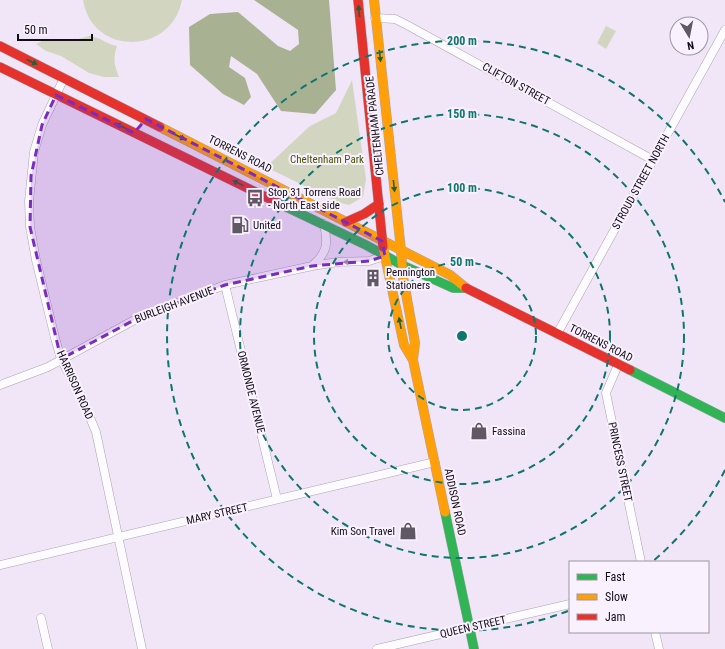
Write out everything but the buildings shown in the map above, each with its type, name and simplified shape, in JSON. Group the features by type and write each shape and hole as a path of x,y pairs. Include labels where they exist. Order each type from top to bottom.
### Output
{"main road":[{"name":"CHELTENHAM PARADE","path":"358,0 382,241 385,256"},
{"name":"CHELTENHAM PARADE","path":"374,0 401,250"},
{"name":"TORRENS ROAD","path":"0,46 450,275 466,288 618,365 724,416"},
{"name":"TORRENS ROAD","path":"0,67 324,224 402,265 453,288 466,288"},
{"path":"142,137 138,131 138,126 146,119"},
{"path":"346,222 364,214 379,204"},
{"name":"ADDISON ROAD","path":"401,250 402,265 415,344 413,360"},
{"name":"ADDISON ROAD","path":"385,256 404,345 413,360 474,649"}],"street":[{"name":"CLIFTON STREET","path":"375,18 395,19 407,25 653,160"},
{"name":"STROUD STREET NORTH","path":"558,334 725,30"},
{"name":"HARRISON ROAD","path":"64,78 42,125 34,152 29,201 30,227 36,260 55,338 62,359 82,398 96,432 142,649"},
{"path":"312,266 318,261 325,251 327,238 324,224"},
{"name":"BURLEIGH AVENUE","path":"0,384 48,367 140,317 225,285 312,266 338,262 369,261 385,256"},
{"name":"ORMONDE AVENUE","path":"225,285 277,499"},
{"name":"PRINCESS STREET","path":"618,365 606,393 641,561"},
{"name":"MARY STREET","path":"0,566 435,462"},
{"name":"QUEEN STREET","path":"377,649 569,604"},
{"path":"42,618 48,649"},
{"path":"655,633 659,649"}],"highlighted area":[{"path":"56,95 134,133 146,119 382,241 385,256 369,261 312,266 225,285 140,317 61,359 30,227 31,176 42,125"}],"green space":[{"path":"83,0 182,0 175,18 163,32 148,39 132,42 115,39 101,32 89,18"},
{"path":"606,26 616,31 606,49 597,43"},
{"path":"89,36 117,46 115,62 119,77 104,77 89,73 61,56 46,51 36,44 46,39 75,40"},
{"name":"Cheltenham Park","path":"352,80 366,179 363,197 349,205 337,202 266,167 310,126 336,113"}],"shaded area":[{"path":"254,0 329,0 336,90 315,114 281,111 257,74 231,56 229,67 245,78 251,97 244,105 223,94 190,65 189,27 210,14 238,12 278,46 290,51 299,44 298,30"}],"traffic: fast":[{"path":"278,203 366,245 402,265 453,288 466,288"},
{"path":"630,370 725,418"},
{"path":"445,512 474,649"}],"traffic: slow":[{"path":"374,0 403,277 415,343 413,360"},
{"path":"160,127 450,275 466,288"},
{"path":"383,247 404,345 413,360 445,512"}],"traffic: jam":[{"path":"358,0 383,247"},
{"path":"0,46 160,127"},
{"path":"0,67 278,203"},
{"path":"346,222 364,214 379,204"},
{"path":"466,288 630,370"}],"place":[{"name":"Stop 31 Torrens Road - North East side","path":"255,198"},
{"name":"United","path":"240,225"},
{"name":"Pennington Stationers","path":"373,278"},
{"name":"Fassina","path":"479,431"},
{"name":"Kim Son Travel","path":"408,531"}]}
